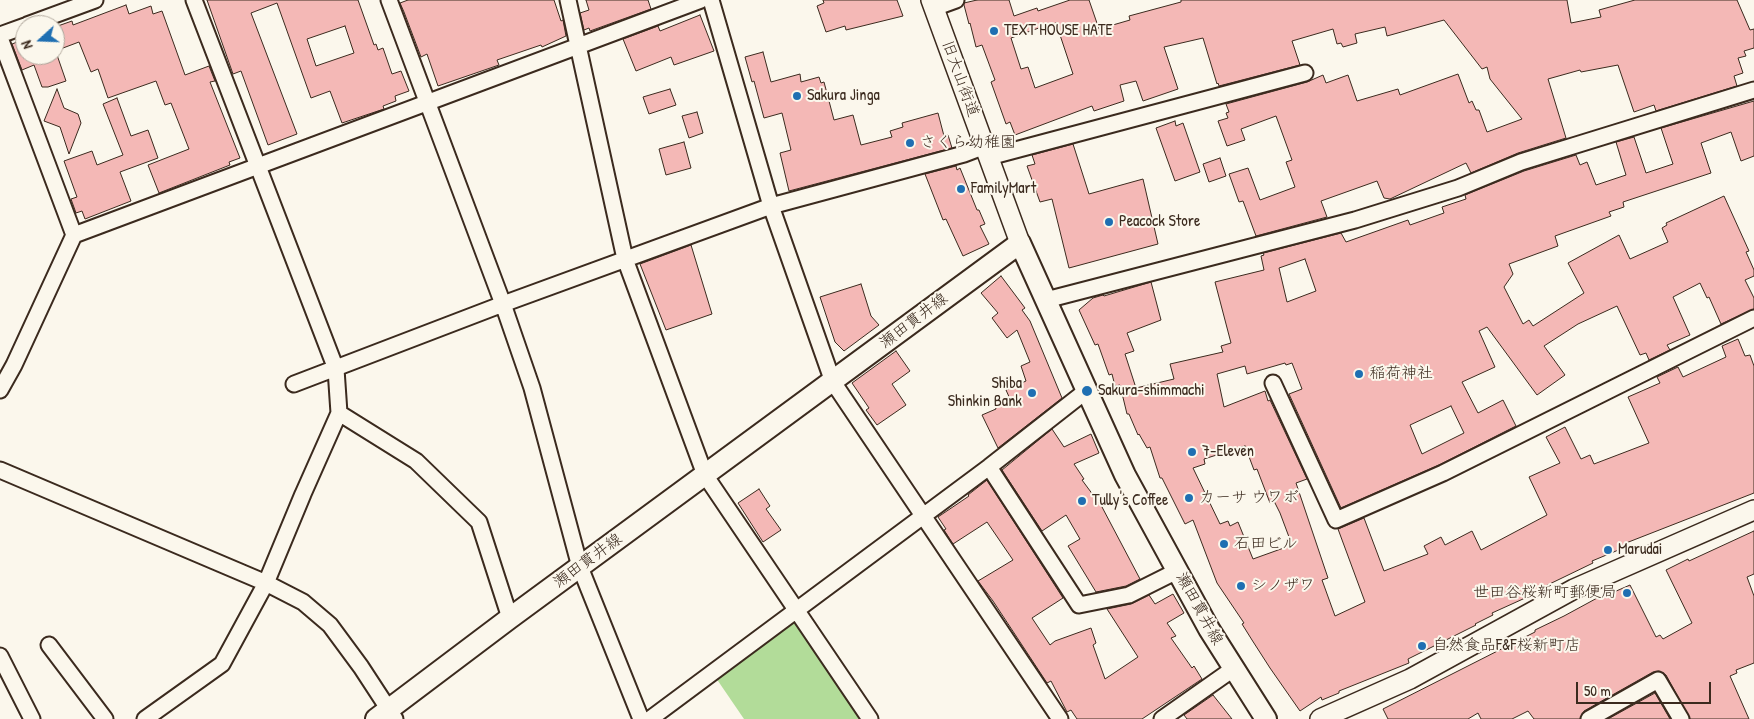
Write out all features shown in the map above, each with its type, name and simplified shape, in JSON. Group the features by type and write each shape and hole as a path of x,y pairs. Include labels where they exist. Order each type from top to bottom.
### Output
{"main road":[{"name":"瀬田貫井線","path":"387,716 510,618 1020,243 1125,475 1209,629 1266,719"}],"street":[{"path":"54,15 95,0"},
{"path":"145,719 222,664 266,583 339,413 336,369 194,0"},
{"path":"389,0 503,304 532,388 580,567 641,719"},
{"path":"568,0 625,259 705,475 870,719"},
{"path":"0,390 74,235 701,0"},
{"path":"711,0 771,206 832,382 1060,719"},
{"path":"932,4 956,0"},
{"name":"旧大山街道","path":"932,4 1020,243"},
{"path":"15,30 0,36 74,235"},
{"path":"294,384 503,304 771,206 964,154 987,151 1305,72"},
{"path":"1046,300 1355,220 1458,188 1521,162 1754,90"},
{"path":"1273,383 1336,520 1443,473 1754,318"},
{"path":"650,719 989,467 1086,391"},
{"path":"339,413 416,461 479,522 510,618"},
{"path":"989,467 1079,605 1129,595 1177,571"},
{"path":"0,470 266,583 303,602 330,625 361,667 387,716"},
{"path":"1320,719 1410,679 1574,589 1754,510"},
{"path":"49,645 105,719"},
{"path":"0,656 32,719"},
{"path":"1162,719 1233,669"},
{"path":"1589,719 1658,680 1680,719"}],"green space":[{"path":"787,623 799,624 859,719 744,719 716,678"}],"building":[{"path":"207,0 358,0 374,45 376,44 378,50 383,48 392,74 401,71 409,91 395,96 396,101 383,106 384,109 342,123 330,91 311,98 277,3 251,13 297,134 268,145 241,71 233,74","holes":["345,26 354,53 316,66 307,39"]},
{"path":"408,0 554,0 561,21 563,20 566,36 542,47 541,45 497,60 499,65 438,86 427,54 421,57 400,3"},
{"path":"586,0 648,0 651,9 590,31 589,28 584,30 580,13 589,10"},
{"path":"823,0 897,0 903,16 846,30 845,26 826,32 817,6 824,3"},
{"path":"977,0 1009,0 1014,16 1037,8 1038,11 1070,0 1089,0 1099,29 1130,20 1129,16 1181,2 1181,0 1567,0 1571,23 1601,17 1599,10 1635,0 1737,0 1750,30 1754,29 1754,48 1744,51 1746,56 1738,58 1743,73 1734,76 1737,86 1656,111 1654,105 1634,112 1618,65 1581,72 1580,70 1548,79 1566,138 1518,153 1471,173 1466,163 1390,199 1384,198 1377,181 1321,201 1327,217 1256,236 1243,201 1239,202 1229,174 1248,168 1260,200 1295,187 1286,162 1292,160 1276,116 1241,129 1245,140 1227,146 1218,121 1228,118 1226,113 1229,112 1226,104 1307,82 1323,75 1326,83 1348,75 1357,101 1398,89 1400,95 1458,74 1469,103 1472,101 1476,110 1479,110 1487,132 1522,119 1490,79 1487,67 1482,69 1444,20 1387,36 1385,27 1355,34 1357,43 1343,47 1341,43 1337,44 1333,29 1292,41 1300,65 1219,86 1203,38 1164,47 1178,89 1143,101 1136,81 1120,85 1124,101 1094,111 1092,106 1015,135 1010,122 1006,124 991,82 995,80 982,45 976,47 964,3","holes":["1056,23 1073,74 1035,88 1028,67 1021,69 1011,38"]},
{"path":"126,5 129,14 151,6 153,14 162,11 185,75 209,66 215,81 210,82 240,158 229,162 230,165 159,193 148,165 189,149 171,103 165,105 156,81 108,98 98,69 91,72 79,42 65,47 65,23 72,21 73,25"},
{"path":"700,15 714,51 674,65 671,57 636,71 623,39 658,26 660,31"},
{"path":"763,52 771,82 800,74 801,82 819,77 821,83 824,82 834,120 853,115 861,145 892,137 890,131 903,127 902,123 938,113 944,136 948,135 952,148 789,191 780,153 791,150 782,113 764,118 745,57"},
{"path":"20,65 34,65 22,70"},
{"path":"34,65 60,65 66,81 42,87"},
{"path":"57,89 64,108 78,114 81,123 69,154 60,127 44,121"},
{"path":"670,89 676,105 649,114 643,97"},
{"path":"117,98 131,136 148,130 158,158 120,172 131,201 85,219 82,211 76,213 71,199 77,197 64,161 92,151 97,165 123,155 103,104"},
{"path":"1754,101 1754,156 1741,161 1731,132 1701,143 1711,173 1623,202 1624,207 1609,212 1611,216 1555,236 1558,246 1509,264 1513,274 1504,287 1523,324 1529,320 1533,326 1584,293 1568,263 1619,235 1630,259 1668,242 1662,228 1667,225 1666,223 1724,196 1749,251 1746,252 1754,270 1754,276 1745,280 1754,298 1754,309 1721,324 1709,297 1707,298 1700,283 1673,297 1690,335 1667,345 1670,350 1649,360 1646,353 1640,355 1617,306 1578,324 1544,346 1565,375 1537,395 1487,327 1479,331 1495,367 1462,382 1478,413 1503,400 1516,426 1439,465 1341,508 1289,394 1302,389 1292,363 1286,365 1285,363 1247,374 1245,366 1217,374 1224,407 1265,391 1268,401 1270,400 1307,479 1296,483 1328,578 1322,580 1335,616 1365,602 1338,529 1364,518 1384,571 1428,554 1424,546 1441,537 1445,545 1472,531 1481,550 1547,515 1529,477 1560,463 1546,437 1565,427 1581,459 1590,455 1594,464 1649,443 1628,397 1660,383 1657,377 1678,367 1683,377 1726,357 1722,346 1738,339 1745,356 1750,355 1754,366 1754,493 1626,543 1628,546 1592,561 1593,563 1533,592 1534,594 1492,613 1493,615 1476,625 1408,659 1409,663 1339,691 1339,693 1322,700 1321,697 1300,711 1270,668 1242,624 1244,623 1217,583 1193,520 1185,524 1162,478 1160,478 1150,447 1147,448 1138,435 1129,414 1127,414 1120,385 1115,386 1112,374 1109,375 1098,344 1095,345 1079,310 1093,298 1151,282 1161,320 1127,333 1134,351 1125,354 1136,388 1174,379 1170,364 1223,352 1221,346 1231,343 1215,282 1264,270 1261,256 1264,255 1263,253 1341,233 1346,242 1408,220 1410,225 1444,213 1442,207 1466,199 1465,195 1524,171 1576,155 1580,165 1587,162 1596,185 1626,175 1616,142 1634,137 1646,173 1673,164 1661,128","holes":["1305,259 1316,291 1287,302 1279,268","1451,406 1464,433 1422,454 1410,425","1245,446 1254,470 1257,469 1270,503 1274,501 1280,513 1292,545 1253,559 1238,522 1230,526 1228,521 1220,524 1193,468 1205,464 1204,459"]},
{"path":"697,112 703,133 689,138 682,116"},
{"path":"1175,121 1176,126 1183,123 1200,172 1175,181 1156,128"},
{"path":"684,142 691,168 666,175 659,149"},
{"path":"1073,144 1089,194 1143,179 1158,244 1069,268 1052,199 1040,202 1027,166 1035,164 1032,155"},
{"path":"1220,158 1226,176 1209,182 1203,164"},
{"path":"956,166 957,170 960,168 977,210 979,210 985,224 980,226 989,244 963,256 946,219 943,220 925,174"},
{"path":"691,245 712,314 666,330 640,264"},
{"path":"1001,276 1025,308 1022,310 1030,321 1062,398 998,448 982,415 996,409 995,406 1010,399 1006,390 1026,381 1021,366 1030,362 1017,330 1007,338 992,318 998,313 981,293"},
{"path":"861,284 871,316 879,325 844,351 835,342 820,297"},
{"path":"896,351 910,371 892,384 906,405 877,425 866,410 869,408 852,383"},
{"path":"1052,429 1064,447 1091,434 1099,453 1074,464 1084,479 1082,480 1102,507 1140,579 1126,586 1096,592 1068,546 1080,539 1066,515 1042,531 1002,470"},
{"path":"987,480 1063,598 1032,618 1050,645 1055,641 1091,628 1096,643 1093,645 1105,679 1138,657 1107,609 1131,604 1149,595 1155,604 1173,594 1184,613 1167,623 1176,636 1171,638 1202,679 1142,719 1077,719 1071,710 1067,712 1051,681 1047,683 978,581 1013,560 987,522 953,544 938,517 969,496"},
{"path":"759,489 770,506 766,509 781,530 763,542 738,503"},
{"path":"1754,531 1754,574 1747,577 1754,596 1754,663 1736,670 1737,673 1730,676 1749,719 1690,719 1666,675 1659,671 1653,672 1584,711 1580,719 1534,719 1528,711 1512,719 1481,719 1478,713 1468,719 1388,719 1383,709 1535,632 1535,630 1599,597 1630,585 1656,637 1660,635 1663,639 1692,623 1666,570"},
{"path":"1655,693 1670,719 1608,719"},
{"path":"1213,695 1232,719 1187,719 1184,715"}],"place":[{"name":"TEXT HOUSE HATE","path":"994,31"},
{"name":"Sakura Jinga","path":"797,96"},
{"name":"さくら幼稚園","path":"910,143"},
{"name":"FamilyMart","path":"961,189"},
{"name":"Peacock Store","path":"1109,222"},
{"name":"稲荷神社","path":"1359,374"},
{"name":"Sakura-shimmachi","path":"1087,391"},
{"name":"Shiba Shinkin Bank","path":"1032,393"},
{"name":"7-Eleven","path":"1192,452"},
{"name":"カーサ ウワボ","path":"1189,498"},
{"name":"Tully's Coffee","path":"1082,501"},
{"name":"石田ビル","path":"1224,544"},
{"name":"Marudai","path":"1608,550"},
{"name":"シノザワ","path":"1241,586"},
{"name":"世田谷桜新町郵便局","path":"1627,593"},
{"name":"自然食品F&F桜新町店","path":"1422,646"}]}
